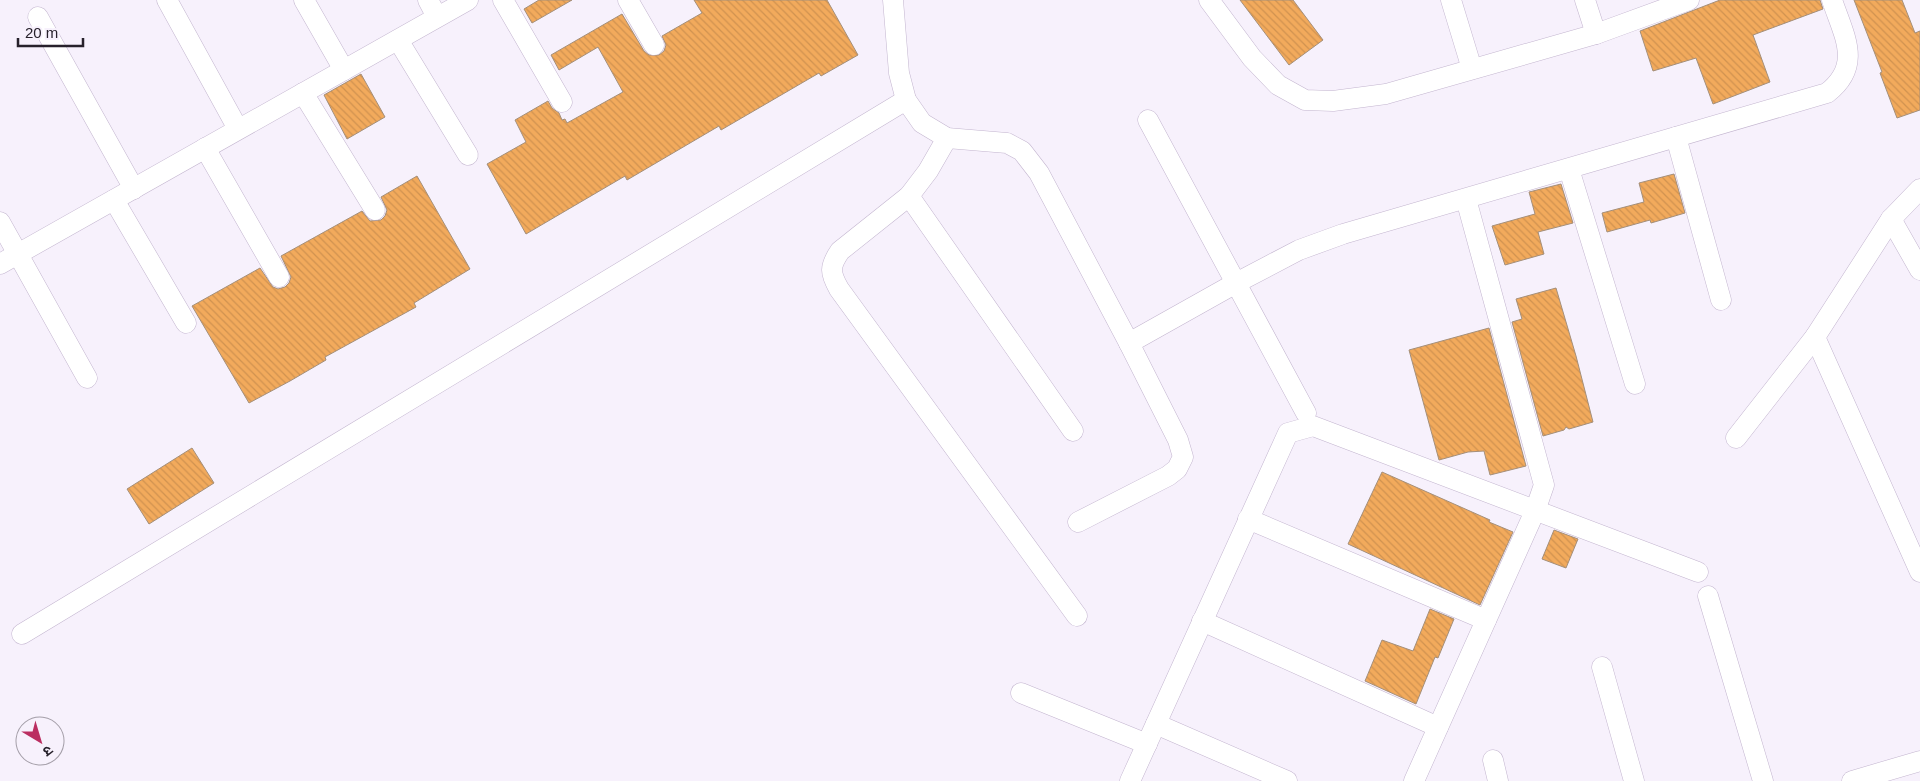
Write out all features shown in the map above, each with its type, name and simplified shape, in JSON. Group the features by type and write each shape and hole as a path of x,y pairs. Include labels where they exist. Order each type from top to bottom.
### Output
{"street":[{"path":"167,0 238,130"},
{"path":"304,0 344,70"},
{"path":"0,264 398,40 432,8 468,0"},
{"path":"504,0 562,102"},
{"path":"628,0 654,45"},
{"path":"893,0 898,73 906,100 922,123 947,138 1007,143 1022,151 1039,173 1178,440 1183,457 1177,469 1168,476 1078,522"},
{"path":"1209,0 1252,58 1278,86 1305,100 1333,101 1386,94 1596,34 1683,1"},
{"path":"1451,0 1472,69"},
{"path":"1586,0 1596,34"},
{"path":"1129,343 1299,250 1343,234 1827,93 1838,84 1847,69 1848,51 1832,0"},
{"path":"38,17 134,189"},
{"path":"398,40 468,155"},
{"path":"303,93 375,210"},
{"path":"22,634 906,100"},
{"path":"1148,120 1306,413"},
{"path":"1676,137 1721,300"},
{"path":"947,138 928,171 910,196 840,252 832,263 832,276 839,289 1077,616"},
{"path":"205,148 280,277"},
{"path":"1569,169 1635,384"},
{"path":"1736,438 1815,337 1891,219 1920,189"},
{"path":"910,196 1073,431"},
{"path":"1414,781 1535,511 1544,485 1466,199"},
{"path":"114,200 186,323"},
{"path":"1891,219 1920,270"},
{"path":"0,222 87,378"},
{"path":"1815,337 1920,572"},
{"path":"1130,781 1288,433 1313,426 1698,572"},
{"path":"1248,519 1486,620"},
{"path":"1708,596 1763,781"},
{"path":"1202,621 1438,727"},
{"path":"1602,667 1634,781"},
{"path":"1021,693 1147,744"},
{"path":"1156,724 1286,781"},
{"path":"1493,760 1498,781"},
{"path":"1852,781 1920,761"}],"building":[{"path":"539,0 572,0 532,23 524,9"},
{"path":"694,0 827,0 858,55 821,76 819,73 721,130 719,126 627,180 625,176 526,234 487,164 526,142 515,120 548,101 552,108 559,113 562,120 565,119 567,123 623,92 598,47 559,70 551,55 622,14 644,51 649,55 659,55 664,51 666,45 662,36 702,13"},
{"path":"1240,0 1293,0 1323,40 1289,65"},
{"path":"1720,0 1820,0 1823,9 1753,35 1770,82 1713,104 1696,58 1653,71 1640,31"},
{"path":"1854,0 1902,0 1915,33 1920,31 1920,110 1897,118 1880,73 1882,72"},
{"path":"361,74 385,117 347,139 324,95"},
{"path":"1674,174 1685,213 1651,223 1650,220 1607,232 1602,213 1644,202 1639,183"},
{"path":"417,176 470,269 414,303 416,307 325,357 326,360 249,403 192,306 260,268 273,287 278,289 285,287 291,277 281,256 362,211 370,221 381,220 387,210 381,197"},
{"path":"1561,184 1573,223 1538,232 1544,254 1505,265 1492,226 1535,214 1529,192"},
{"path":"1556,288 1593,422 1569,429 1566,427 1564,430 1543,436 1512,322 1522,319 1516,299"},
{"path":"1489,328 1526,466 1490,475 1484,451 1468,452 1439,460 1409,350"},
{"path":"192,448 214,483 149,524 127,489"},
{"path":"1382,472 1513,532 1480,605 1348,544"},
{"path":"1554,530 1578,539 1566,568 1542,559"},
{"path":"1430,609 1454,619 1438,658 1435,657 1416,704 1365,681 1382,640 1413,651"}]}
